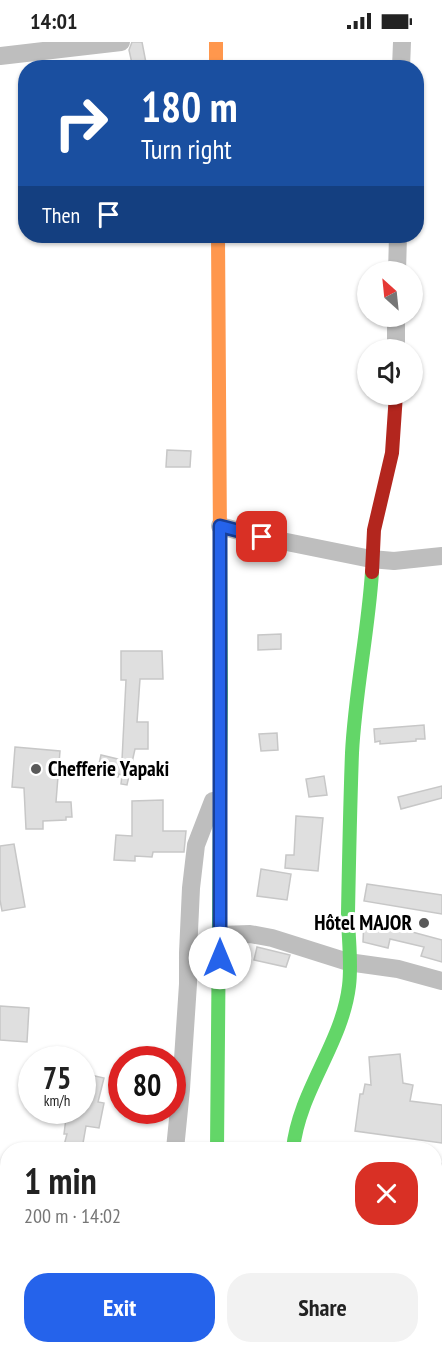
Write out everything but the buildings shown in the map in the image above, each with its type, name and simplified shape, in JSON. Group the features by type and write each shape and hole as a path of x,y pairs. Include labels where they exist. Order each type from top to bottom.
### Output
{"main road":[{"path":"216,42 216,60"},
{"path":"217,1142 220,934 218,243"},
{"path":"294,1142 295,1131 312,1088 332,1047 343,1014 349,985 351,753 355,706 370,605 374,530 392,453 395,405"}],"street":[{"path":"0,56 121,42"},
{"path":"401,60 402,42"},
{"path":"397,261 398,243"},
{"path":"220,526 262,537 372,559 394,561 442,556"},
{"path":"176,1142 188,984 191,888 196,845 220,786"},
{"path":"220,934 250,934 272,938 348,962 398,969 442,981"}],"traffic: fast":[{"path":"217,1142 220,540"},
{"path":"294,1142 303,1107 338,1028 349,986 348,913 352,753 372,572"}],"traffic: slow":[{"path":"216,42 216,60"},
{"path":"218,243 220,540"}],"traffic: jam":[{"path":"372,572 374,530 392,453 395,405"}],"place":[{"name":"Chefferie Yapaki","path":"36,769"},
{"name":"Hôtel MAJOR","path":"424,923"}],"route":[{"path":"220,958 220,526 262,537"}]}
